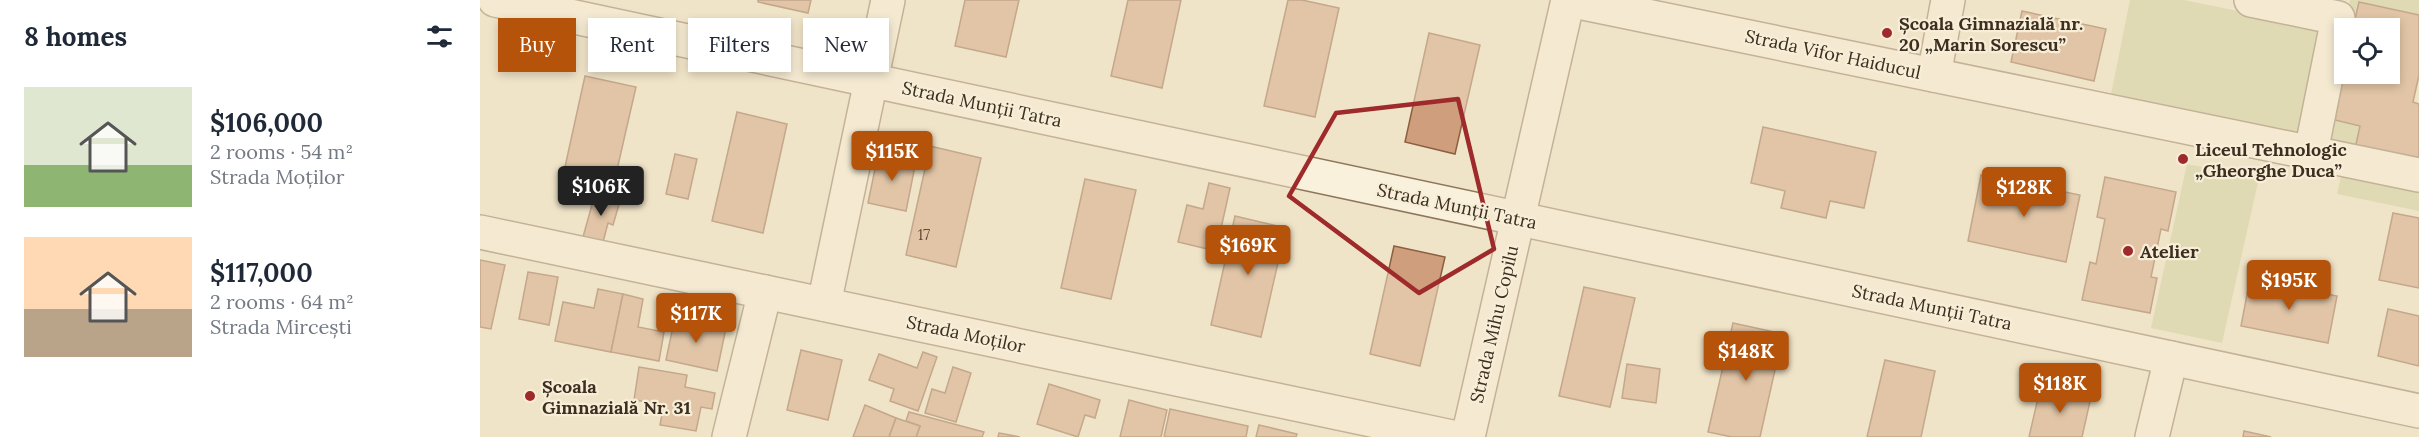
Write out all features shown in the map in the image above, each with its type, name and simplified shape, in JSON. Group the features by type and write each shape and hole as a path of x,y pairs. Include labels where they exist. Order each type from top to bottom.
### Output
{"street":[{"name":"Strada Munții Tatra","path":"495,0 2419,411"},
{"path":"824,304 888,0"},
{"name":"Strada Vifor Haiducul","path":"1569,0 2419,175"},
{"name":"Strada Mihu Copilu","path":"1468,437 1569,0"},
{"path":"1934,75 1948,0"},
{"path":"2251,0 2339,9 2311,152"},
{"name":"Strada Moților","path":"480,232 1452,437"},
{"path":"736,435 765,292"},
{"path":"2152,437 2170,358"}],"highlighted area":[{"path":"1458,99 1494,249 1419,293 1289,196 1336,113"}],"green space":[{"path":"2130,0 2184,0 2326,29 2304,138 2110,99"},
{"path":"2350,0 2419,0 2419,15 2359,3 2355,18 2346,18"},
{"path":"2334,78 2334,84 2342,84 2335,120 2360,126 2355,149 2321,142"},
{"path":"2187,164 2259,178 2222,343 2151,328"},
{"path":"2341,176 2419,191 2419,211 2337,194"}],"building":[{"path":"758,0 811,0 808,13 758,2"},
{"path":"965,0 1019,0 1006,57 955,46"},
{"path":"1128,0 1181,0 1162,88 1111,76"},
{"path":"1288,0 1302,0 1339,8 1315,117 1264,106"},
{"path":"2359,2 2419,15 2419,75 2413,102 2419,104 2419,162 2355,149 2360,126 2335,120 2342,84 2400,84 2400,18 2355,18"},
{"path":"2022,11 2106,29 2094,81 2011,62"},
{"path":"1429,33 1480,45 1455,154 1405,142"},
{"path":"585,76 636,87 611,196 561,185"},
{"path":"737,112 787,124 763,233 712,221"},
{"path":"1763,127 1876,152 1864,208 1830,201 1826,218 1781,208 1785,191 1751,183"},
{"path":"930,146 981,158 956,267 906,255"},
{"path":"675,154 697,159 688,199 666,194"},
{"path":"878,154 916,161 906,211 868,203"},
{"path":"1981,175 2080,195 2066,262 1968,241"},
{"name":"Atelier","path":"2105,177 2176,192 2168,231 2161,229 2151,277 2157,278 2150,313 2082,300 2090,262 2096,264 2105,219 2097,217"},
{"path":"1085,179 1136,190 1111,299 1061,288"},
{"path":"1209,183 1230,188 1216,251 1178,242 1187,205 1203,209"},
{"path":"595,194 620,201 613,225 608,223 603,242 583,237"},
{"path":"2393,213 2419,218 2419,288 2379,280"},
{"path":"1235,216 1286,228 1261,337 1211,325"},
{"path":"1394,246 1445,257 1420,366 1370,354"},
{"path":"480,260 505,265 491,329 480,327"},
{"path":"528,272 558,277 549,325 519,319"},
{"path":"2250,279 2337,296 2328,343 2241,326"},
{"path":"1584,287 1635,298 1610,407 1559,396"},
{"path":"598,289 623,294 611,352 555,341 563,302 594,308"},
{"path":"623,294 643,299 638,327 664,332 659,361 611,352"},
{"path":"2388,309 2419,316 2419,366 2378,356"},
{"path":"675,317 726,328 717,371 666,360"},
{"path":"1733,323 1783,334 1760,437 1732,437 1708,432"},
{"path":"801,350 842,360 828,420 787,410"},
{"path":"923,352 937,357 918,411 890,401 894,389 869,380 879,354 917,368"},
{"path":"1885,360 1935,371 1921,437 1867,437"},
{"path":"1627,364 1660,369 1656,403 1622,398"},
{"path":"639,367 687,375 685,387 715,393 712,409 701,407 696,431 660,425 664,404 634,400"},
{"path":"953,367 971,373 956,422 925,413 932,389 945,393"},
{"path":"1049,384 1100,400 1095,418 1085,415 1078,437 1037,424"},
{"path":"2041,385 2091,397 2082,437 2029,437"},
{"path":"1129,400 1167,410 1161,437 1120,437"},
{"path":"865,405 896,418 889,437 853,437"},
{"path":"1170,409 1248,426 1246,437 1164,437"},
{"path":"909,412 984,432 982,437 916,437 920,426 906,421"},
{"path":"896,418 920,426 916,437 889,437"},
{"path":"1259,425 1297,434 1296,437 1256,437"},
{"path":"2244,431 2271,437 2243,437"},
{"path":"999,433 1020,437 998,437"}],"place":[{"name":"Școala Gimnazială nr. 20 „Marin Sorescu”","path":"1887,33"},
{"name":"Liceul Tehnologic „Gheorghe Duca”","path":"2183,159"},
{"name":"Atelier","path":"2128,251"},
{"name":"Școala Gimnazială Nr. 31","path":"530,396"}]}
